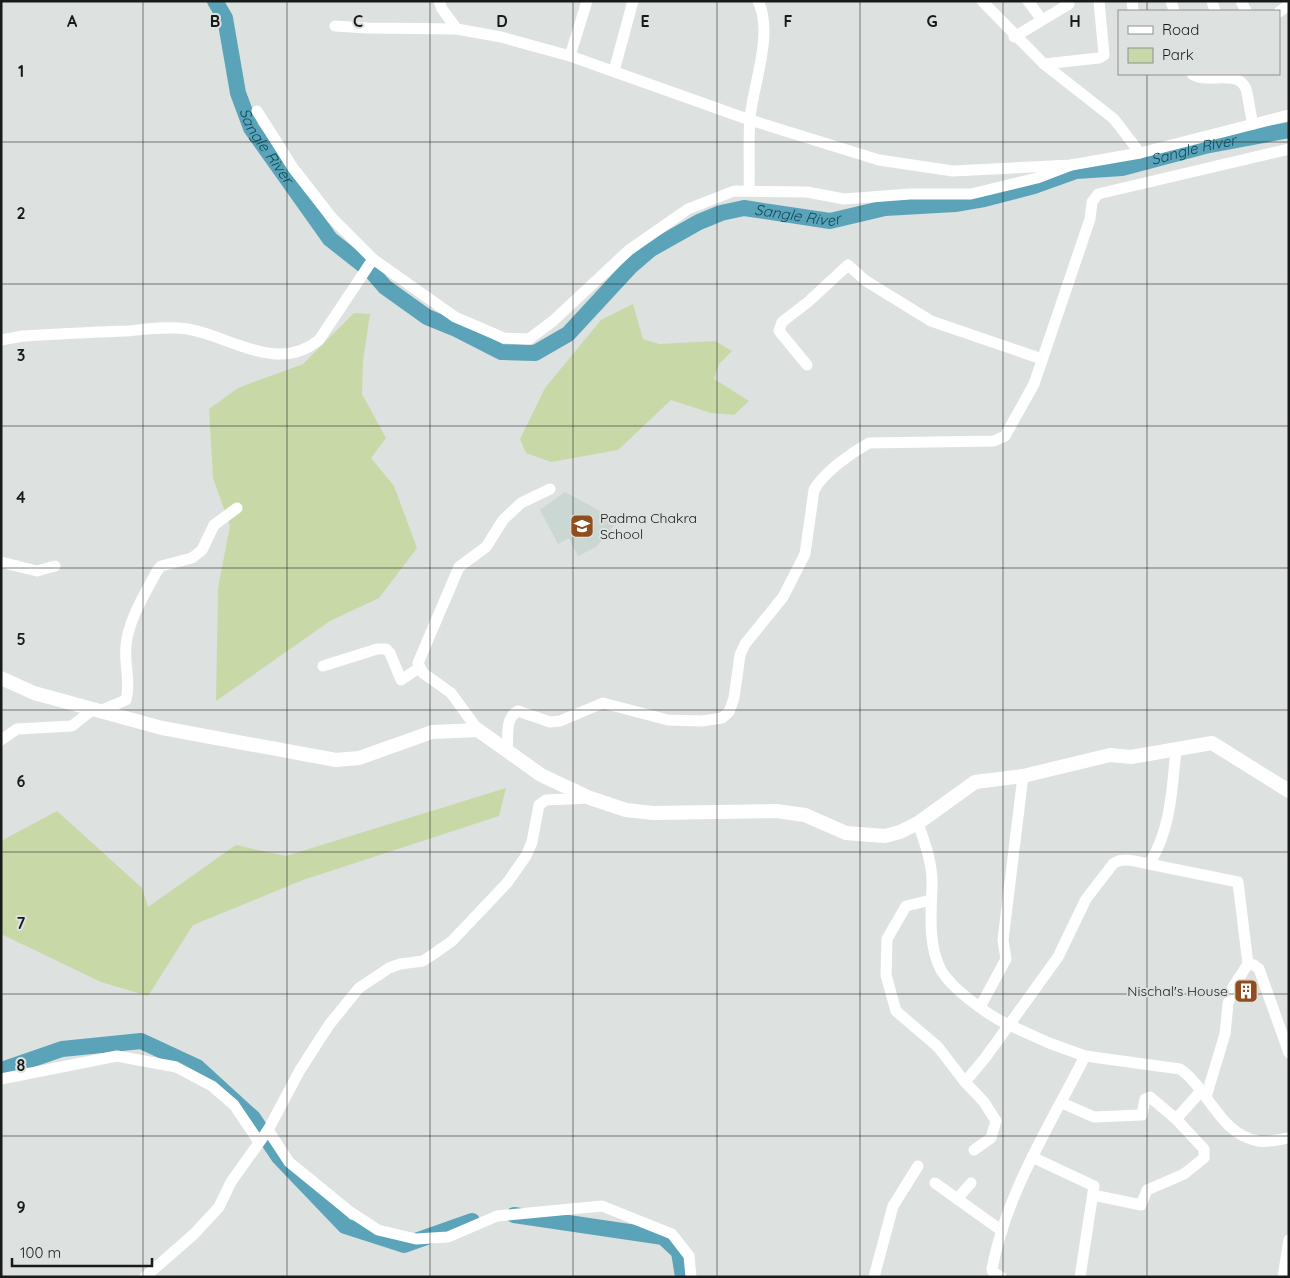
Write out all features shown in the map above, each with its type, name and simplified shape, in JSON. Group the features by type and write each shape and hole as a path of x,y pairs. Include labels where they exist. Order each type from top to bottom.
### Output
{"street":[{"path":"439,1 442,9 457,29"},
{"path":"570,56 587,1"},
{"path":"614,71 633,1"},
{"path":"749,191 750,120 763,23 758,1"},
{"path":"1028,1 1042,20"},
{"path":"1044,64 1099,58 1104,55 1099,1"},
{"path":"983,2 1014,37 1044,64 1114,119 1140,153"},
{"path":"1014,37 1069,4"},
{"path":"335,26 457,29 501,37 570,56 750,120 879,160 953,171 1071,165 1140,153 1289,115"},
{"path":"1195,75 1206,79 1238,76 1245,87 1253,124"},
{"path":"256,111 299,175 332,218 374,259 455,317 504,338 529,339 553,321 629,250 688,209 734,191 807,192 844,199 910,194 971,194 1038,178 1071,165"},
{"path":"507,752 508,723 514,713 518,711 550,722 560,721 603,703 668,720 702,721 722,718 729,712 734,698 740,655 745,644 783,597 802,562 809,537 814,490 819,481 852,452 870,443 1000,440 1005,436 1034,384 1090,219 1092,202 1098,194 1289,149"},
{"path":"1,340 23,336 188,329 276,356 292,354 311,347 318,340 374,259"},
{"path":"807,365 779,331 782,322 808,302 848,265 866,281 931,321 1042,359"},
{"path":"550,490 521,503 503,520 486,547 459,567 418,663 420,668 451,693 478,730 541,775 590,798 626,810 653,813 776,810 805,815 846,833 885,836 900,832 918,823 975,782 1023,776 1110,755 1131,757 1212,743 1289,790"},
{"path":"1,740 17,729 27,727 57,728 72,726 96,711 126,700 128,692 126,647 128,632 157,571 161,566 192,558 202,550 214,526 237,508"},
{"path":"1,562 37,571 55,566"},
{"path":"323,666 377,649 386,649 390,653 401,680 420,668"},
{"path":"1,678 34,693 162,728 336,760 359,758 432,732 478,730"},
{"path":"1149,864 1159,849 1170,813 1176,750"},
{"path":"980,1007 1006,958 1003,940 1023,776"},
{"path":"145,1277 194,1234 219,1207 231,1182 263,1136 300,1070 329,1025 359,988 389,968 400,964 422,961 452,941 467,926 507,883 526,856 532,842 539,805 546,800 590,798"},
{"path":"918,823 927,848 932,886 930,900 935,955 941,971 989,1016 1049,1044 1085,1056 1180,1069 1192,1077 1226,1123 1239,1133 1258,1141 1289,1138"},
{"path":"964,1082 985,1058 1058,957 1086,899 1113,864 1118,860 1149,864 1238,882 1248,964 1233,987 1225,1034 1204,1094 1176,1119"},
{"path":"930,900 906,906 887,939 886,974 896,1012 938,1047 964,1082 984,1102 996,1121 991,1138 974,1150"},
{"path":"1248,964 1254,965 1259,969 1289,1053"},
{"path":"1,1079 117,1056 168,1065 212,1086 234,1105 289,1162 349,1211 378,1230 416,1239 448,1237 497,1216 602,1206 672,1234 689,1256 691,1277"},
{"path":"1001,1277 992,1272 992,1269 1002,1231 1032,1157 1085,1056"},
{"path":"1062,1103 1094,1117 1142,1115 1145,1099 1150,1098 1176,1119 1204,1149 1204,1158 1194,1168 1148,1190 1141,1205 1093,1195"},
{"path":"1032,1157 1094,1186 1080,1277"},
{"path":"874,1277 893,1206 918,1166"},
{"path":"934,1183 1002,1231"},
{"path":"957,1199 971,1183"},
{"path":"1283,1277 1289,1240"}],"shaded area":[{"name":"Padma Chakra School","path":"565,492 618,521 596,547 578,556 569,538 558,544 540,510"}],"green space":[{"path":"633,304 643,339 659,344 715,341 732,351 719,364 714,379 749,401 734,415 711,413 671,400 618,450 551,462 526,453 520,439 545,388 601,320"},
{"path":"354,313 370,314 363,361 362,394 386,438 371,458 394,486 417,548 379,598 330,621 216,701 218,588 230,526 213,478 209,409 238,388 303,364"},
{"path":"506,788 499,816 303,880 193,925 148,996 101,982 1,934 1,841 57,811 142,888 148,907 236,845 286,856"}],"waterway":[{"name":"Sangle River","path":"215,1 225,18 238,93 251,128 330,239 363,265"},
{"name":"Sangle River","path":"372,272 385,287 427,317 454,328 501,352 535,353 568,334 630,267 651,249 699,222 721,213 744,208 830,221 885,208 955,204 984,199 1034,186 1076,171 1122,168 1205,146 1289,130"},
{"path":"1,1070 62,1049 141,1041 197,1067 253,1118 279,1157 345,1226 404,1245 472,1221"},
{"path":"514,1215 663,1237 679,1252 683,1277"}],"place":[{"name":"Padma Chakra School","path":"582,526"},
{"name":"Nischal's House","path":"1246,991"}]}
